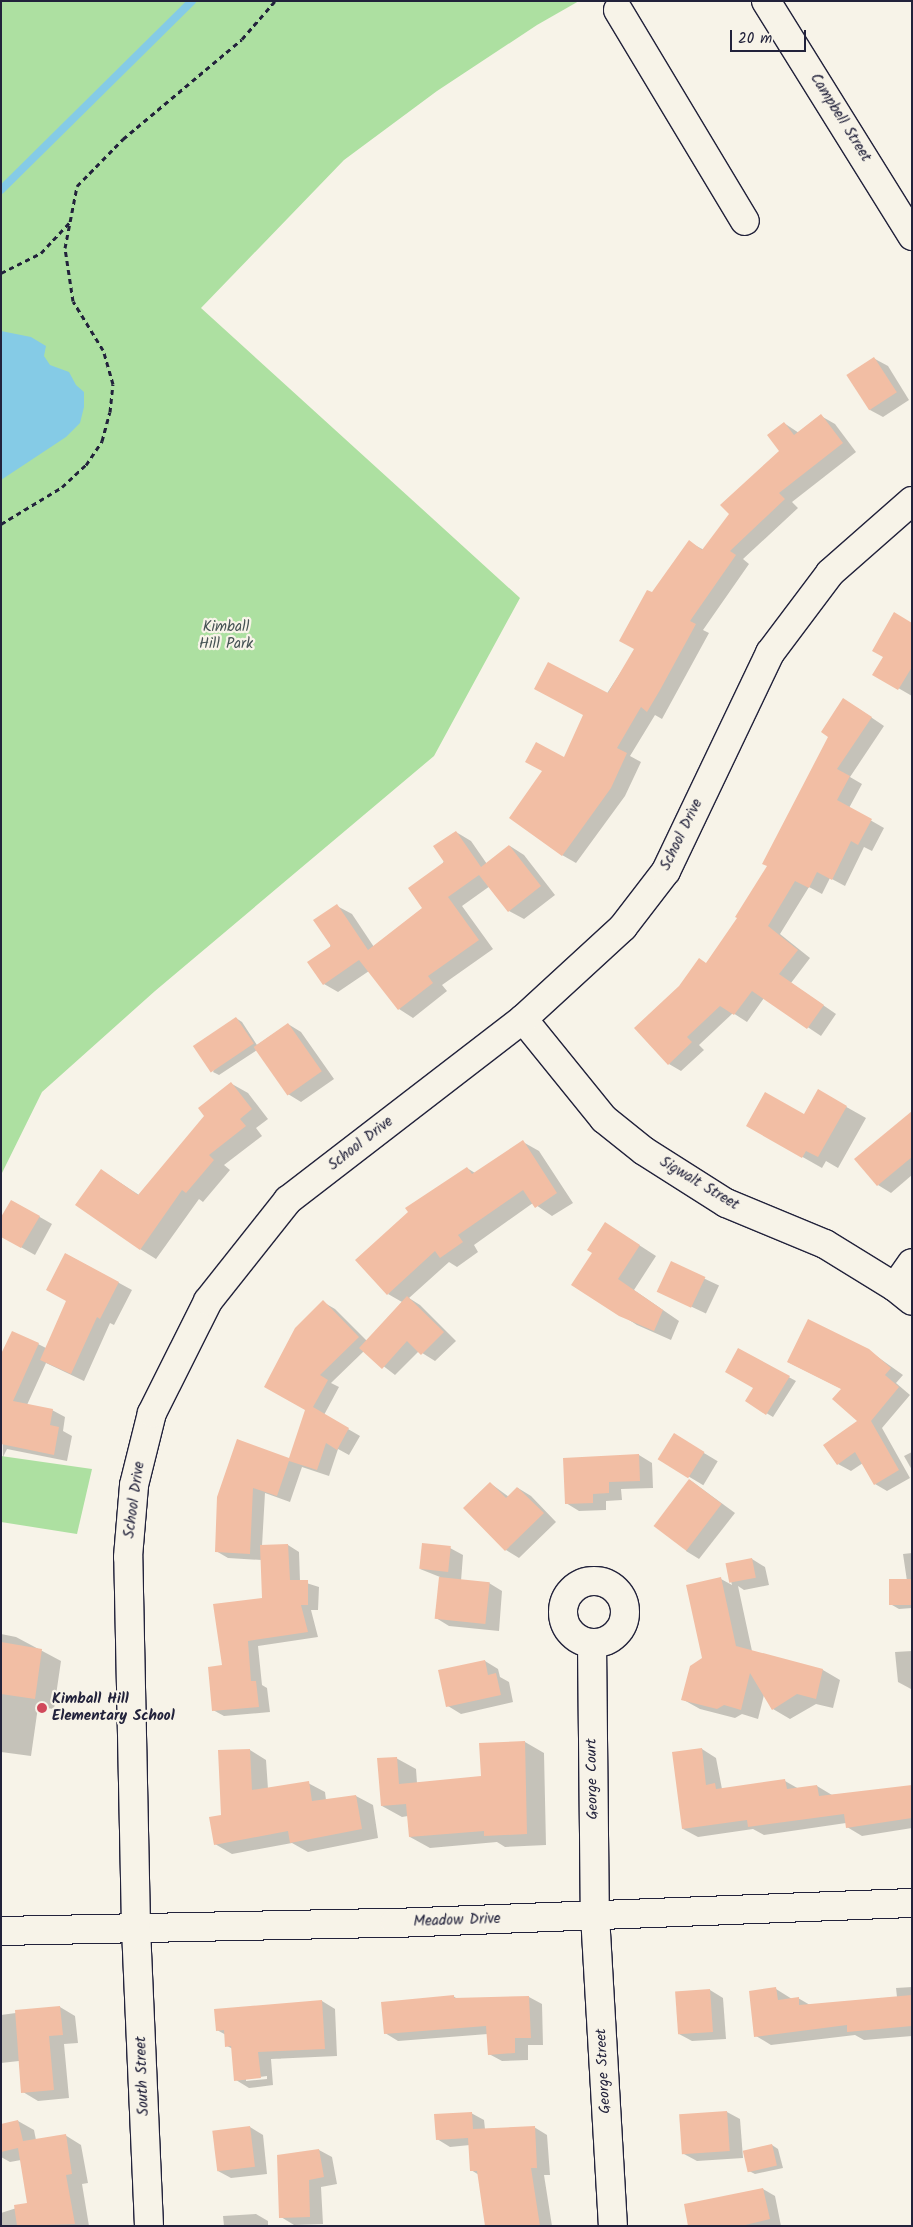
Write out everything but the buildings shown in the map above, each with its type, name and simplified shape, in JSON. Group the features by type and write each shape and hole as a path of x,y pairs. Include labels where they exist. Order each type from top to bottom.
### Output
{"street":[{"name":"Campbell Street","path":"766,1 912,236"},
{"path":"618,10 745,222"},
{"name":"School Drive","path":"136,1926 128,1557 134,1484 152,1413 208,1301 288,1200 523,1019 623,927 666,871 770,654 830,573 912,501"},
{"name":"Sigwalt Street","path":"523,1019 604,1119 644,1151 726,1203 825,1244 903,1294"},
{"path":"903,1294 912,1264"},
{"name":"George Court","path":"592,1643 595,1915"},
{"name":"Meadow Drive","path":"1,1931 136,1926 395,1923 912,1903"},
{"name":"George Street","path":"595,1915 613,2226"},
{"name":"South Street","path":"136,1926 149,2226"}],"path":[{"path":"1,524 62,487 86,465 102,441 110,412 113,384 103,350 73,301 65,248 77,186 123,139 242,39 275,1"},
{"path":"1,273 41,253 70,222"}],"green space":[{"name":"Kimball Hill Park","path":"1,1 579,1 537,25 437,91 344,160 201,308 520,598 434,756 155,991 42,1092 1,1175"},
{"path":"1,1456 92,1469 77,1534 1,1522"}],"water":[{"path":"1,331 31,337 46,346 44,356 50,365 69,372 76,385 84,392 84,407 80,423 66,437 1,480"}],"waterway":[{"path":"1,190 192,1"}],"place":[{"name":"Kimball Hill Elementary School","path":"42,1708"}]}
